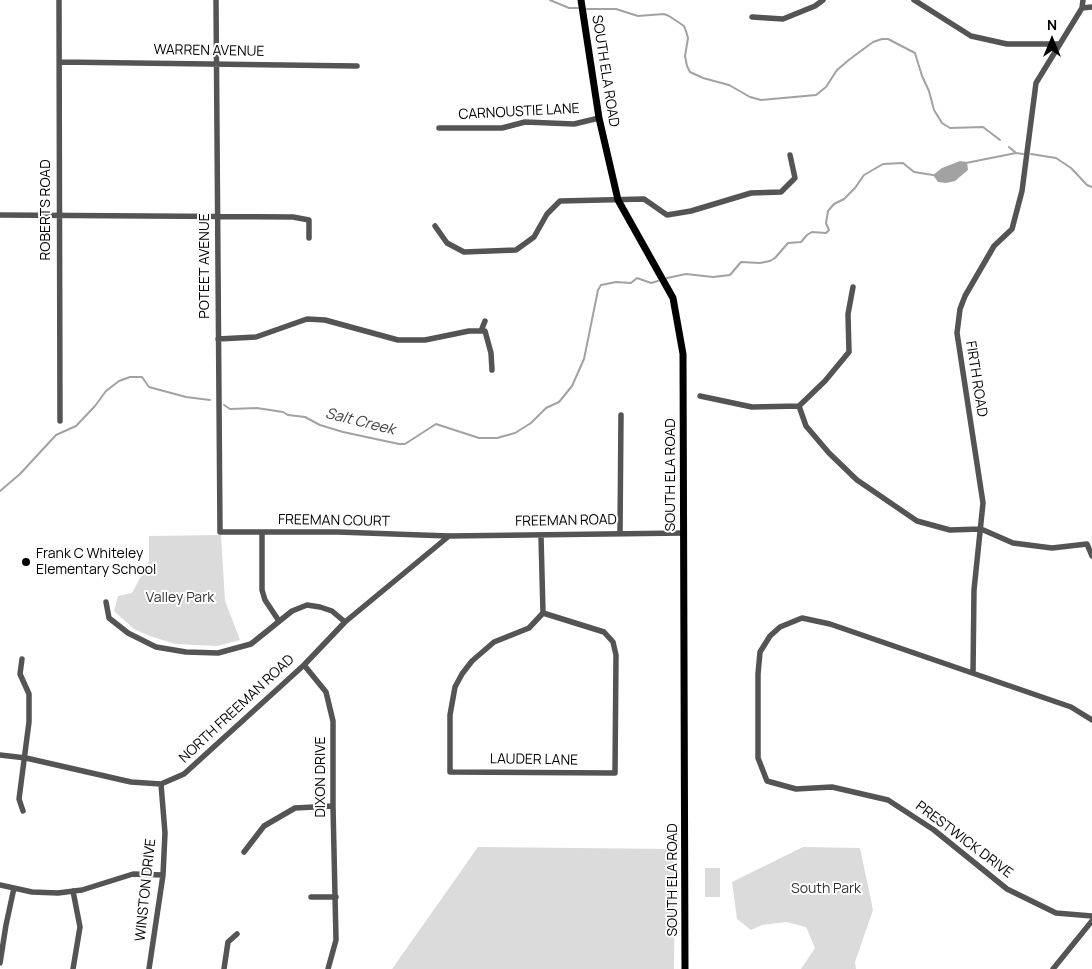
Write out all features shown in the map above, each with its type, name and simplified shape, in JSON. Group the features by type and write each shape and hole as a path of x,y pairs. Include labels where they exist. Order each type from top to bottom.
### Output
{"main road":[{"name":"SOUTH ELA ROAD","path":"581,0 599,118 618,200 672,298 683,354 686,969"}],"street":[{"name":"ROBERTS ROAD","path":"59,0 58,216 60,421"},
{"name":"POTEET AVENUE","path":"216,0 220,532"},
{"path":"752,17 783,19 815,6 823,0"},
{"path":"914,0 971,36 1007,44 1060,44"},
{"name":"FIRTH ROAD","path":"973,673 974,590 983,503 956,334 960,309 965,296 994,246 1012,229 1022,191 1036,83 1082,8 1083,0"},
{"path":"1082,8 1092,7"},
{"name":"WARREN AVENUE","path":"60,62 356,66"},
{"name":"CARNOUSTIE LANE","path":"439,128 502,128 525,122 574,124 599,118"},
{"path":"435,226 447,243 464,252 516,250 534,237 547,214 560,201 644,199 667,215 691,211 751,193 781,192 794,178 790,155"},
{"path":"0,215 217,218 293,217 309,220 309,238"},
{"path":"700,396 752,407 798,406 825,381 849,352 848,314 853,287"},
{"path":"218,339 256,337 307,319 325,320 398,340 425,340 469,331 485,331 491,353 492,370"},
{"path":"481,331 485,321"},
{"path":"798,406 806,426 829,453 857,480 917,521 950,530 981,529 1013,543 1052,548 1089,543 1092,556"},
{"path":"620,533 621,415"},
{"name":"FREEMAN COURT","path":"220,532 338,532 448,536"},
{"path":"262,533 262,590 265,600 279,621"},
{"name":"FREEMAN ROAD","path":"448,536 684,533"},
{"name":"NORTH FREEMAN ROAD","path":"0,755 26,758 131,782 161,784 184,774 304,665 345,622 448,536"},
{"path":"541,536 544,613"},
{"path":"106,602 109,618 128,633 156,647 186,652 218,653 251,644 301,606 314,605 332,611 345,622"},
{"name":"LAUDER LANE","path":"544,613 604,632 613,642 616,655 615,773 450,772 450,715 455,687 462,674 472,661 494,642 529,628 544,613"},
{"name":"PRESTWICK DRIVE","path":"973,673 830,624 802,618 780,627 763,646 758,674 758,758 767,781 796,789 832,787 888,800 934,830 1007,889 1056,913 1092,916"},
{"path":"22,659 20,674 29,694 26,758 19,799 23,811"},
{"name":"DIXON DRIVE","path":"304,665 326,692 334,721 333,806 336,940 328,969"},
{"path":"973,673 1072,707 1092,720"},
{"name":"WINSTON DRIVE","path":"149,969 163,875 165,833 161,784"},
{"path":"244,852 264,826 295,808 333,806"},
{"path":"0,885 43,893 73,891 134,874 163,875"},
{"path":"0,963 14,888"},
{"path":"73,891 80,927 73,969"},
{"path":"311,897 336,898"},
{"path":"1053,969 1092,921"},
{"path":"224,969 228,942 237,934"}],"green space":[{"name":"Valley Park","path":"221,535 225,601 240,640 217,646 175,644 134,629 114,611 118,596 132,593 149,561 149,536"},
{"path":"478,847 675,849 674,969 392,969"},
{"name":"South Park","path":"803,847 860,848 873,910 855,962 856,969 801,969 815,948 806,927 786,922 762,925 751,930 737,919 732,882"},
{"path":"705,868 720,868 720,897 705,897"}],"shaded area":[{"path":"960,161 967,162 968,170 955,181 938,182 933,175 942,168"}],"waterway":[{"path":"550,0 569,8 578,8"},
{"path":"587,9 616,9 638,16 664,14 669,16 684,26 686,31 688,38 685,56 690,72 703,78 729,85 750,97 761,100 816,95 826,87 837,70 850,59 873,42 888,39 915,53 934,110 942,123 950,128 983,127 1000,140"},
{"name":"Salt Creek","path":"1009,147 1016,153"},
{"name":"Salt Creek","path":"966,163 1016,153 1023,154"},
{"name":"Salt Creek","path":"1031,154 1056,158 1071,168 1087,185 1092,187"},
{"name":"Salt Creek","path":"667,278 686,274 713,277 730,275 741,262 760,263 770,261 788,243 801,242 812,232 826,233 829,230 826,223 828,211 834,204 844,199 864,175 883,164 903,163 914,172 933,175"},
{"name":"Salt Creek","path":"224,405 230,409 257,408 283,412 288,415 305,417 320,425 343,432 399,444 405,444 436,424 479,438 497,438 515,433 531,423 546,408 559,402 572,386 584,359 598,290 601,285 616,282 631,283 637,278 651,283 658,281"},
{"name":"Salt Creek","path":"0,491 20,474 56,435 76,426 106,391 119,381 130,377 142,377 149,387 186,397 210,400"}],"place":[{"name":"Frank C Whiteley Elementary School","path":"26,562"}]}
